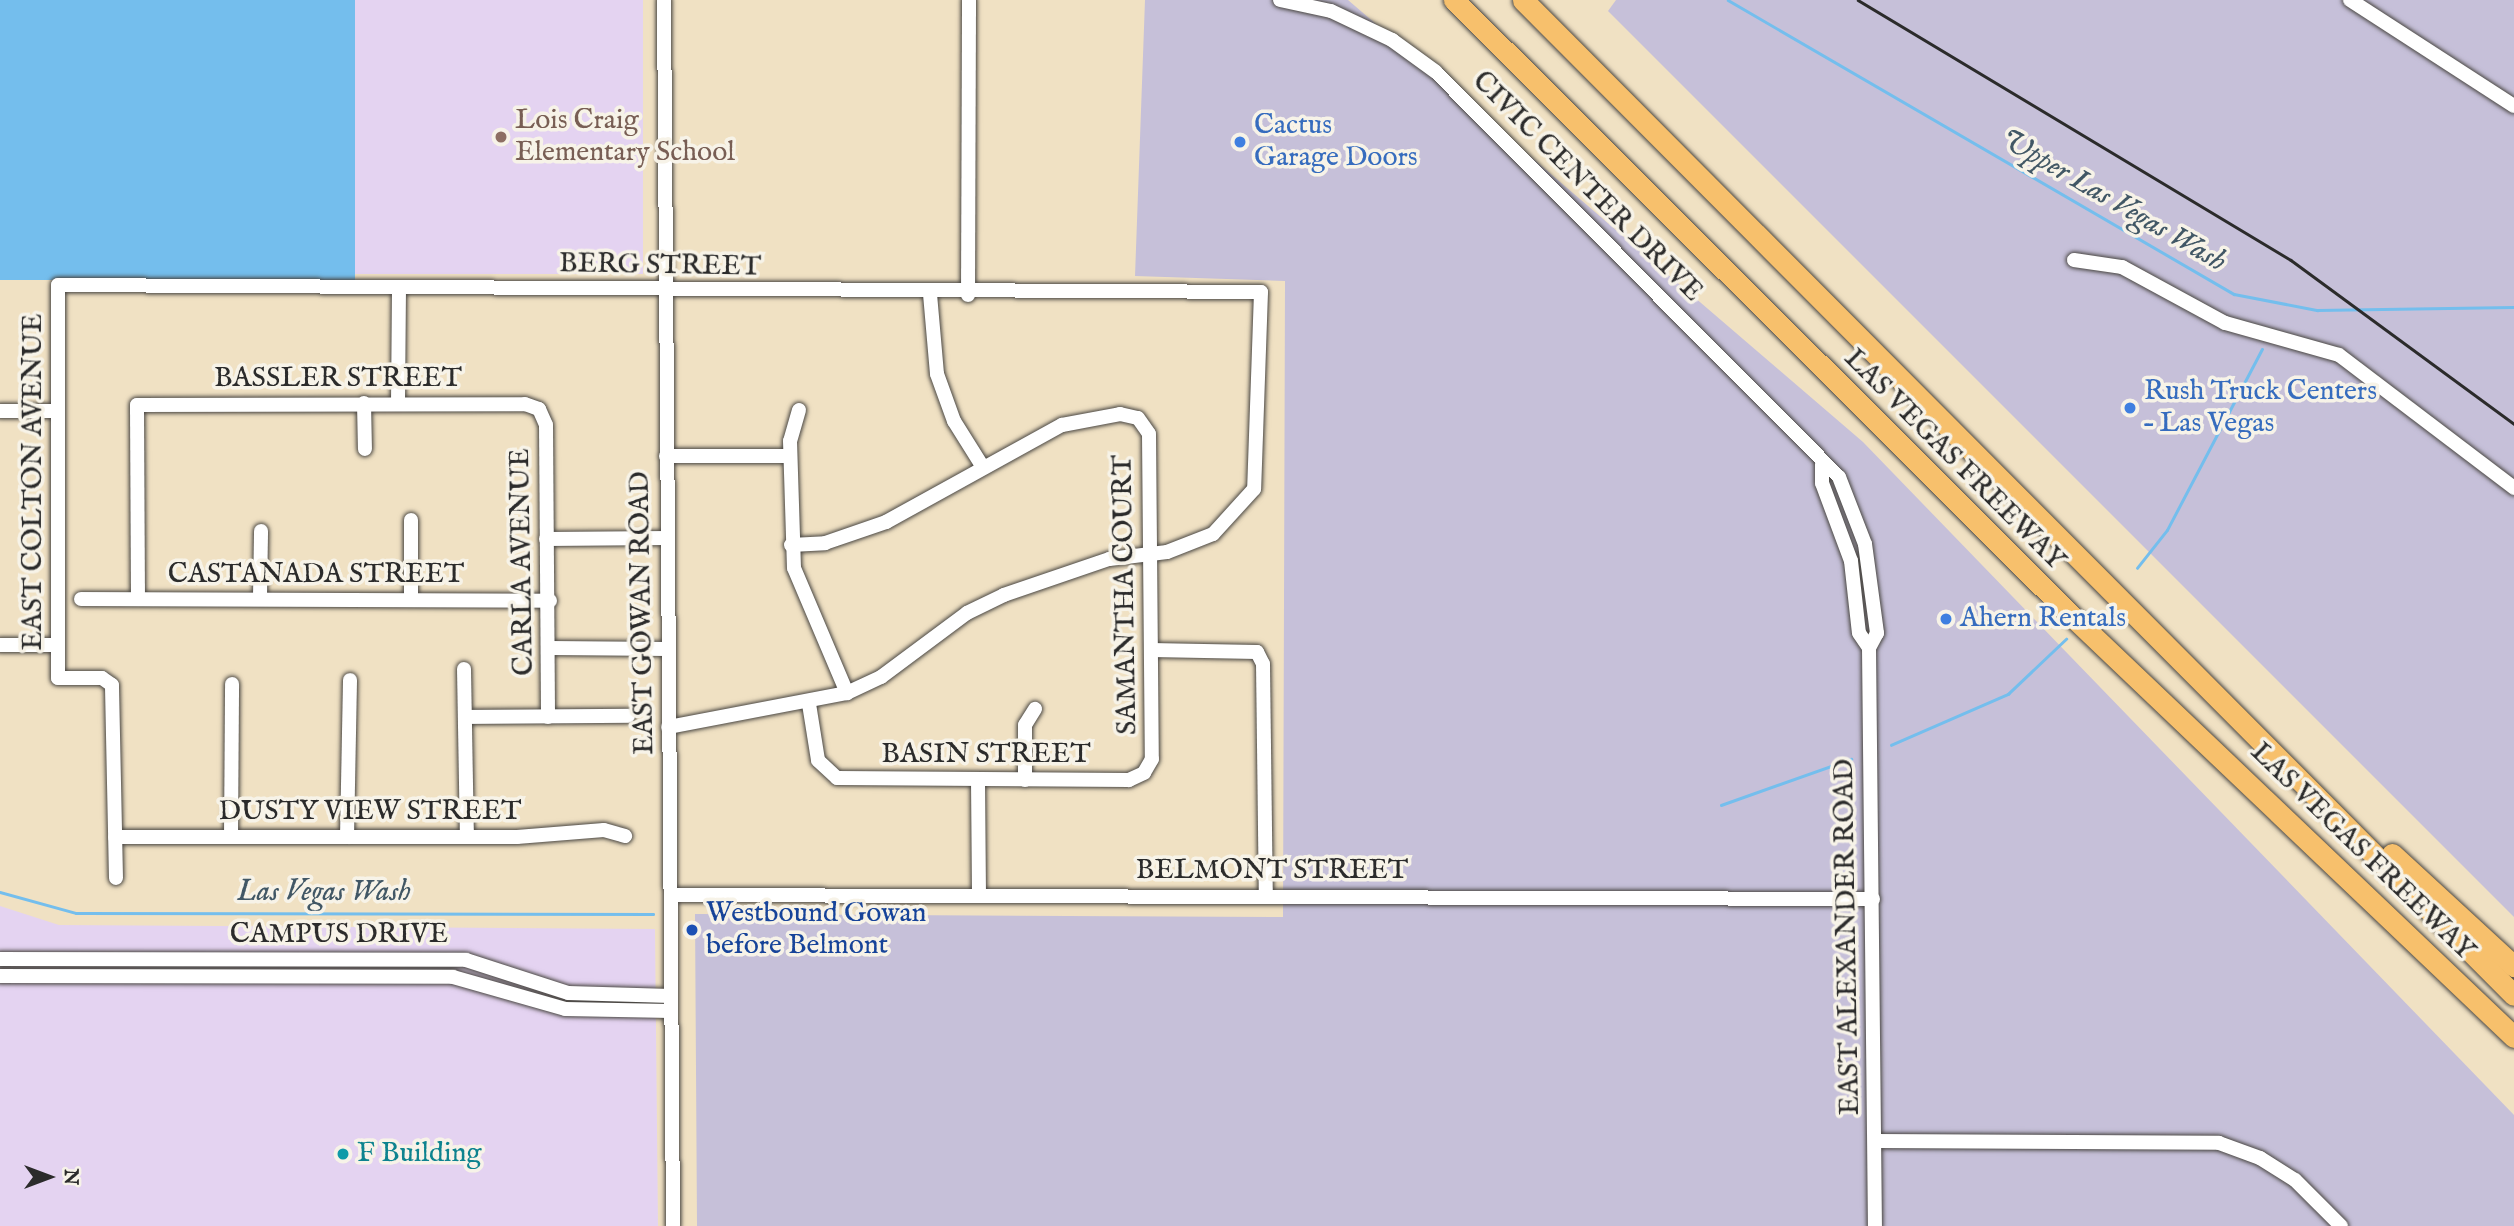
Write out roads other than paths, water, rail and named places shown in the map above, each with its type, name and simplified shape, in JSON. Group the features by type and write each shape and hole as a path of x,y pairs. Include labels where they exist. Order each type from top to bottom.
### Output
{"highway":[{"name":"LAS VEGAS FREEWAY","path":"1454,0 2075,619 2514,1037"},
{"name":"LAS VEGAS FREEWAY","path":"1523,0 2250,725 2514,995"},
{"path":"2250,725 2514,966"},
{"path":"2492,1015 2514,1043"}],"street":[{"name":"EAST GOWAN ROAD","path":"664,0 662,290 673,1226"},
{"path":"968,295 969,0"},
{"name":"CIVIC CENTER DRIVE","path":"1280,0 1331,11 1392,40 1436,72 1760,392 1822,464"},
{"path":"2350,0 2514,106"},
{"path":"2074,260 2122,267 2225,324 2339,355 2514,488"},
{"name":"BERG STREET","path":"58,285 968,295 1261,292 1254,489 1213,534 1150,552"},
{"name":"EAST COLTON AVENUE","path":"58,285 58,678 102,678 112,685 116,837"},
{"path":"398,403 399,288"},
{"path":"791,545 865,531 981,464 954,421 937,374 930,294"},
{"path":"364,403 365,449"},
{"name":"BASSLER STREET","path":"138,598 136,405 526,404 539,409"},
{"name":"CARLA AVENUE","path":"539,409 546,425 546,539 550,601 548,716"},
{"path":"799,410 790,456 791,545 804,601 847,693"},
{"path":"0,411 58,411"},
{"name":"SAMANTHA COURT","path":"981,464 1062,425 1120,414 1138,418 1149,434 1152,759 1144,773"},
{"path":"666,456 790,456"},
{"name":"EAST ALEXANDER ROAD","path":"1822,464 1822,483 1851,561 1859,633 1869,648 1875,1226"},
{"path":"411,520 411,599"},
{"path":"260,597 261,531"},
{"path":"546,539 667,538"},
{"path":"668,727 809,704 847,693 881,677 980,607 1108,559 1150,552"},
{"name":"CASTANADA STREET","path":"81,599 260,597 550,601"},
{"path":"0,645 58,645"},
{"path":"550,648 668,649"},
{"path":"1151,650 1257,652 1263,664 1266,895"},
{"path":"464,670 467,837"},
{"path":"347,837 350,680"},
{"path":"231,837 232,684"},
{"name":"BASIN STREET","path":"809,704 818,760 827,774 978,780 1129,780 1144,773"},
{"path":"1025,780 1025,725 1035,709"},
{"path":"465,717 628,716"},
{"path":"978,780 979,894"},
{"name":"DUSTY VIEW STREET","path":"116,837 467,837 604,830 625,836"},
{"path":"116,837 116,878"},
{"name":"BELMONT STREET","path":"671,895 1266,895 1873,900"},
{"name":"CAMPUS DRIVE","path":"0,959 466,960 568,993 671,996"},
{"path":"124,959 124,976"},
{"path":"297,960 297,977"},
{"name":"CAMPUS DRIVE","path":"0,976 463,978 555,1008 671,1011"},
{"path":"1875,1142 2219,1143 2260,1158 2295,1181 2341,1226"}],"water":[{"path":"0,0 355,0 355,280 0,280"}],"waterway":[{"name":"Upper Las Vegas Wash","path":"1728,0 2234,294 2317,310 2514,307"},
{"name":"Las Vegas Wash","path":"2137,568 2167,530 2262,349"},
{"name":"Las Vegas Wash","path":"1891,745 2008,694 2066,639"},
{"name":"Las Vegas Wash","path":"1721,805 1851,759"},
{"name":"Las Vegas Wash","path":"0,892 76,913 653,914"}],"railway":[{"path":"1858,0 2291,260 2514,424"}],"place":[{"name":"Lois Craig Elementary School","path":"501,137"},
{"name":"Cactus Garage Doors","path":"1240,142"},
{"name":"Rush Truck Centers – Las Vegas","path":"2130,408"},
{"name":"Ahern Rentals","path":"1946,619"},
{"name":"Westbound Gowan before Belmont","path":"692,930"},
{"name":"F Building","path":"343,1154"}]}
